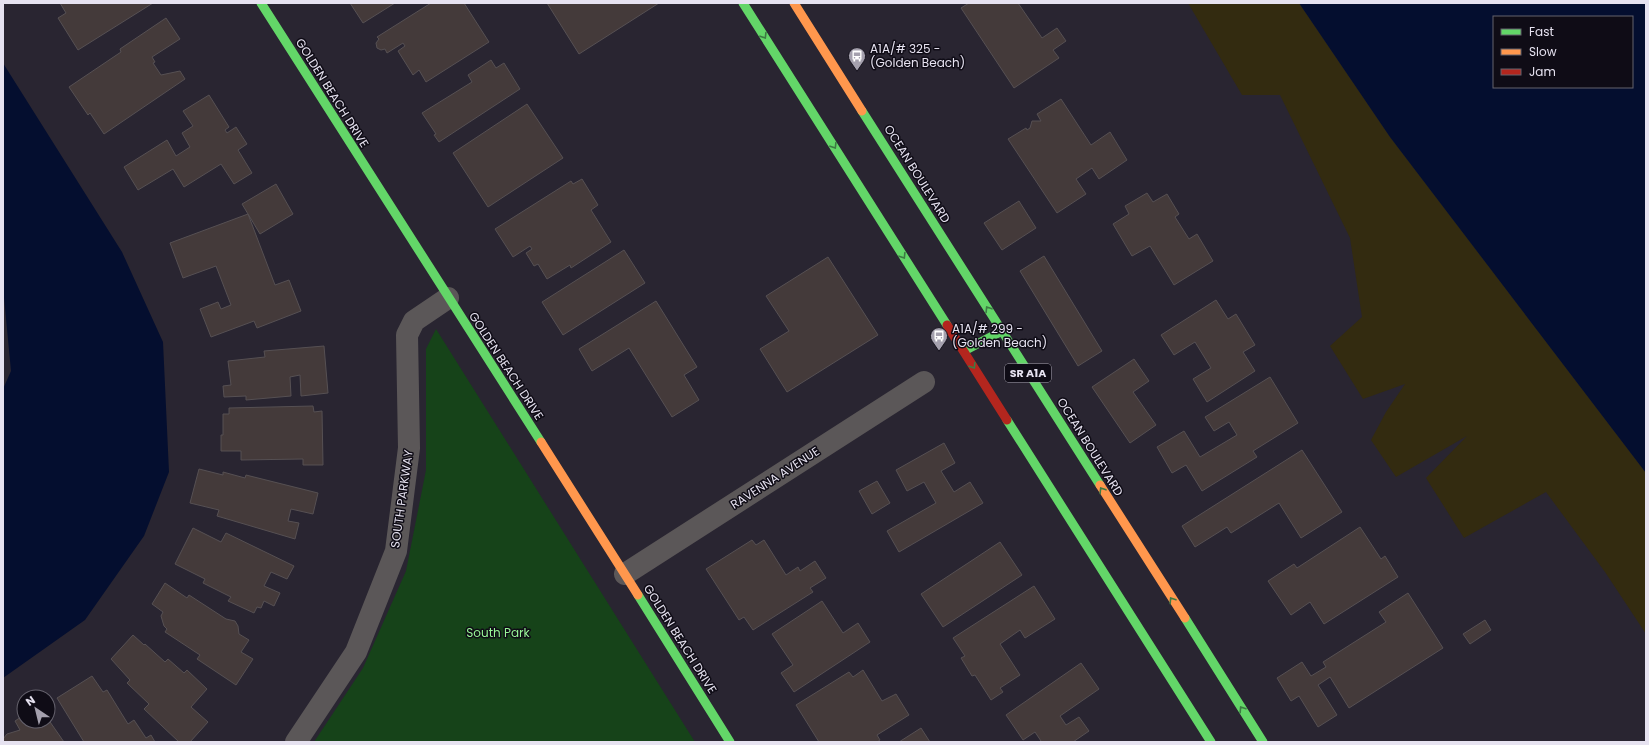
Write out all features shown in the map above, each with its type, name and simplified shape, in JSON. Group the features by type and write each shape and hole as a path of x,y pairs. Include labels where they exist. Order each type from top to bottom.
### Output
{"main road":[{"name":"GOLDEN BEACH DRIVE","path":"261,3 625,574 730,742"},
{"path":"743,3 1211,742"},
{"name":"OCEAN BOULEVARD","path":"794,3 1263,742"},
{"path":"964,352 1002,331"}],"street":[{"name":"SOUTH PARKWAY","path":"296,742 356,652 396,551 409,448 408,335 414,321 448,298"},
{"name":"RAVENNA AVENUE","path":"625,574 924,382"}],"green space":[{"name":"South Park","path":"436,329 695,742 314,742 363,668 406,571 426,470 426,349"}],"sand":[{"path":"1188,3 1299,3 1390,137 1646,473 1646,634 1605,572 1546,492 1464,538 1426,478 1467,436 1396,477 1371,440 1386,412 1405,384 1363,399 1330,346 1362,317 1350,238 1280,95 1242,95"}],"water":[{"path":"1299,3 1646,3 1646,473 1390,137"},
{"path":"3,63 122,252 163,342 169,472 144,536 85,620 3,678 3,389 11,371 3,287"}],"building":[{"path":"60,3 153,3 78,50 58,18 66,13"},
{"path":"350,3 395,3 363,23"},
{"path":"431,3 464,3 489,42 426,82 419,70 413,75 398,51 405,46 403,43 387,53 385,49 381,50 377,48 376,43 379,39 377,37"},
{"path":"547,3 659,3 579,54"},
{"path":"969,3 1018,3 1042,38 1057,28 1066,41 1053,50 1059,58 1014,88 961,8"},
{"path":"166,18 180,39 152,57 155,62 153,63 161,75 180,71 185,79 104,134 90,113 88,115 69,87 121,52 120,49"},
{"path":"491,60 496,68 504,63 520,89 439,142 434,135 436,134 422,113 472,82 468,75"},
{"path":"209,95 229,127 225,130 227,133 236,127 247,144 238,150 252,173 234,184 221,164 184,187 173,169 138,190 124,167 167,140 176,156 190,147 182,133 193,126 183,111"},
{"path":"1061,99 1091,145 1110,132 1127,160 1099,179 1092,168 1076,179 1086,194 1057,213 1008,139 1026,128 1027,130 1030,128 1032,121 1041,121 1037,114"},
{"path":"527,104 563,158 488,207 453,153"},
{"path":"582,179 598,205 591,210 611,242 571,268 570,265 547,279 538,264 534,266 526,253 532,249 530,246 513,257 495,229 571,181 573,184"},
{"path":"276,184 293,214 260,234 242,204"},
{"path":"1147,193 1153,202 1167,194 1179,214 1175,217 1189,239 1197,234 1213,261 1174,285 1150,246 1132,256 1113,224 1129,214 1125,206"},
{"path":"1019,201 1036,228 1002,250 984,223"},
{"path":"248,214 275,285 289,280 301,311 257,328 254,321 211,337 200,309 218,302 221,309 231,305 216,266 183,278 170,243"},
{"path":"624,250 645,283 563,335 542,302"},
{"path":"1044,256 1102,351 1078,366 1020,271"},
{"path":"828,257 878,335 787,392 760,349 789,331 766,296"},
{"path":"1216,300 1228,319 1236,314 1255,345 1243,352 1255,371 1207,402 1193,379 1211,368 1195,342 1174,355 1161,335"},
{"path":"656,301 697,367 684,375 699,400 672,417 629,348 592,371 579,349"},
{"path":"324,346 328,393 301,396 300,375 290,377 291,396 246,400 246,396 224,397 223,386 231,385 228,361 265,357 264,351"},
{"path":"1134,359 1149,381 1133,392 1156,425 1130,443 1092,387"},
{"path":"1270,377 1298,423 1253,451 1257,457 1202,491 1186,465 1172,473 1157,447 1184,431 1200,457 1237,435 1229,422 1214,431 1205,417"},
{"path":"313,406 314,412 322,411 323,465 303,465 303,459 241,460 241,451 221,451 223,414 229,414 229,408"},
{"path":"944,443 955,463 941,471 954,492 970,482 983,503 899,552 887,531 936,503 924,482 907,491 896,470"},
{"path":"1302,450 1342,512 1301,538 1279,503 1231,533 1227,527 1195,547 1182,526"},
{"path":"199,469 223,475 223,472 245,478 246,475 318,493 313,514 291,509 288,521 299,523 295,539 217,516 219,510 190,503"},
{"path":"877,481 890,503 872,514 859,491"},
{"path":"1360,527 1381,559 1385,556 1398,577 1324,624 1310,602 1291,615 1268,581 1294,564 1297,568"},
{"path":"193,528 221,542 226,533 294,566 287,579 271,572 264,586 280,593 274,606 264,601 261,608 257,607 254,613 228,601 231,597 203,583 205,579 175,564"},
{"path":"752,540 756,545 764,540 786,575 798,567 800,571 815,561 826,578 810,588 813,592 753,630 744,617 739,620 706,569"},
{"path":"1000,542 1022,575 943,627 921,594"},
{"path":"165,583 187,598 189,595 226,619 235,621 238,626 239,634 249,640 241,652 253,659 236,685 197,659 200,655 165,632 167,629 164,626 161,616 163,612 152,604"},
{"path":"1034,586 1055,619 1025,638 1020,630 1000,644 1020,675 1000,688 1003,692 991,700 975,675 972,676 961,658 965,656 953,638"},
{"path":"1408,593 1443,648 1349,708 1330,677 1318,685 1337,715 1318,727 1299,696 1291,701 1277,678 1302,662 1311,676 1326,667 1323,662 1386,622 1379,612"},
{"path":"822,601 843,633 858,623 870,642 794,692 781,673 793,665 772,634"},
{"path":"1485,620 1491,630 1470,644 1463,634"},
{"path":"133,635 165,662 168,659 184,673 187,670 207,689 191,707 208,722 190,742 179,742 144,709 149,704 127,683 130,680 111,659"},
{"path":"1081,663 1099,689 1060,716 1066,725 1079,717 1089,731 1073,742 1039,742 1041,741 1035,732 1023,740 1006,715"},
{"path":"863,670 882,701 896,694 909,715 877,735 880,740 877,742 819,742 796,705 849,672 853,677"},
{"path":"92,676 103,692 107,690 128,724 134,720 146,738 151,735 155,742 84,742 57,698"},
{"path":"921,728 930,742 899,742"},
{"path":"55,729 64,742 3,742 3,739 7,734 20,730"}],"traffic: fast":[{"path":"261,3 541,442"},
{"path":"743,3 947,325"},
{"path":"862,111 1100,485"},
{"path":"964,351 1002,331"},
{"path":"1007,420 1211,742"},
{"path":"638,595 730,742"},
{"path":"1185,618 1263,742"}],"traffic: slow":[{"path":"794,3 862,111"},
{"path":"541,442 638,595"},
{"path":"1100,485 1185,618"}],"traffic: jam":[{"path":"947,325 1007,420"}],"place":[{"name":"A1A/# 325 - (Golden Beach)","path":"857,71"},
{"name":"A1A/# 299 - (Golden Beach)","path":"939,351"}]}
